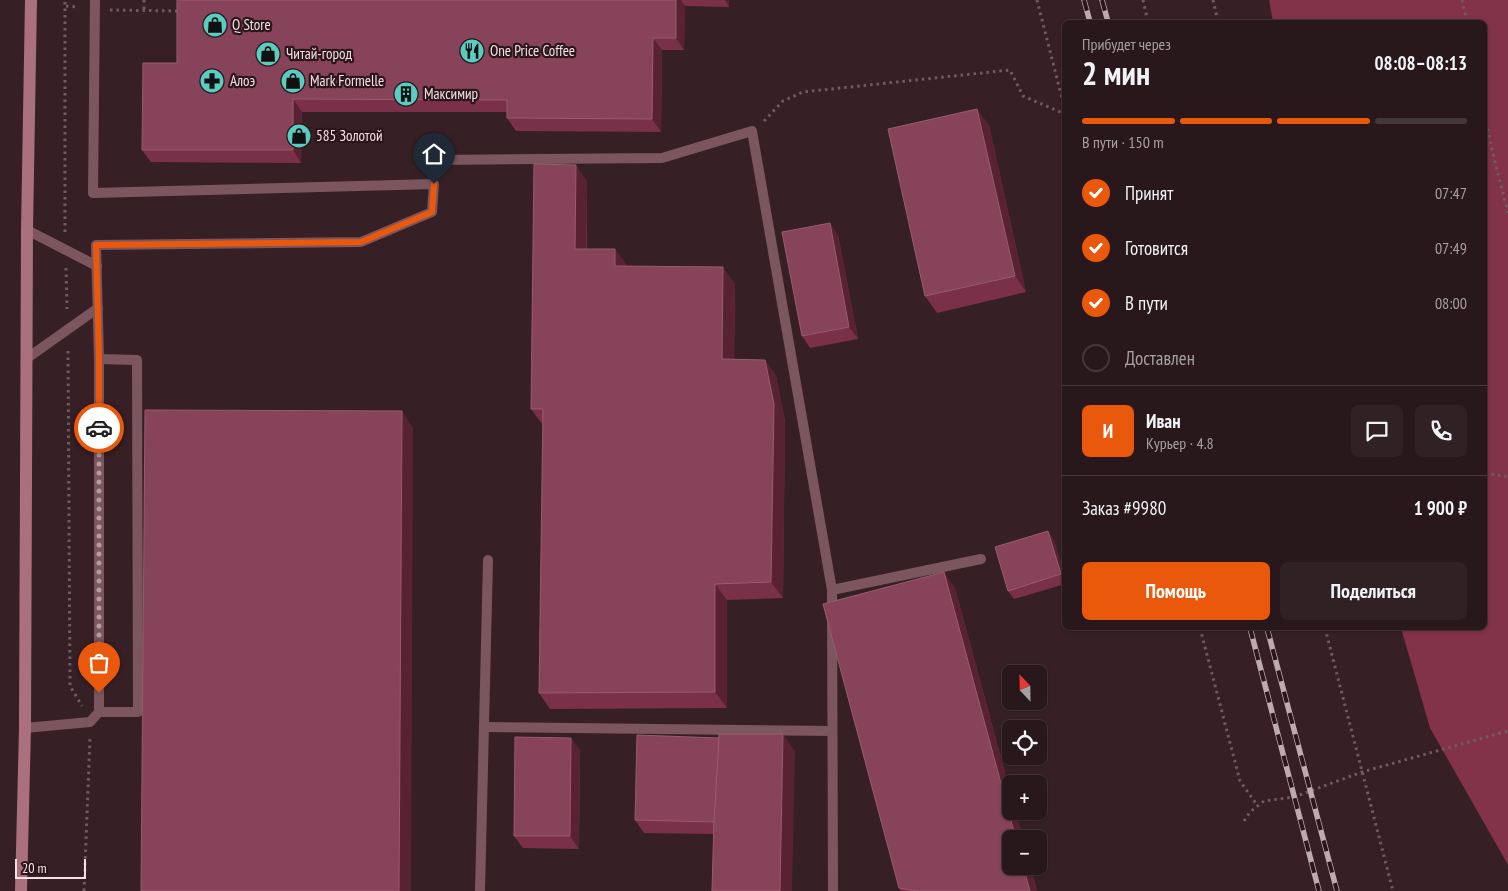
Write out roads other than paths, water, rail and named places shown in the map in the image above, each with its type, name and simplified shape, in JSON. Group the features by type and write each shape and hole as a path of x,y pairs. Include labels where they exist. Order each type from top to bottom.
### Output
{"main road":[{"path":"21,891 25,728 27,230 31,0"}],"lane":[{"path":"25,728 90,722 99,712 99,359 96,245 361,242 432,212 434,184 93,193 95,5"},
{"path":"435,160 662,158 752,131 832,590 834,891"},
{"path":"27,230 97,266"},
{"path":"26,359 98,308"},
{"path":"99,359 137,360 138,702 138,712 99,712"},
{"path":"832,590 981,559"},
{"path":"480,891 488,560"},
{"path":"485,727 832,731"}],"railway":[{"path":"1084,0 1089,20"},
{"path":"1102,0 1107,20"},
{"path":"1251,630 1319,891"},
{"path":"1268,630 1337,891"}],"place":[{"name":"Q Store","path":"215,25"},
{"name":"One Price Coffee","path":"472,51"},
{"name":"Читай-город","path":"268,54"},
{"name":"Алоэ","path":"212,81"},
{"name":"Mark Formelle","path":"293,81"},
{"name":"Максимир","path":"406,94"},
{"name":"585 Золотой","path":"299,136"}]}
